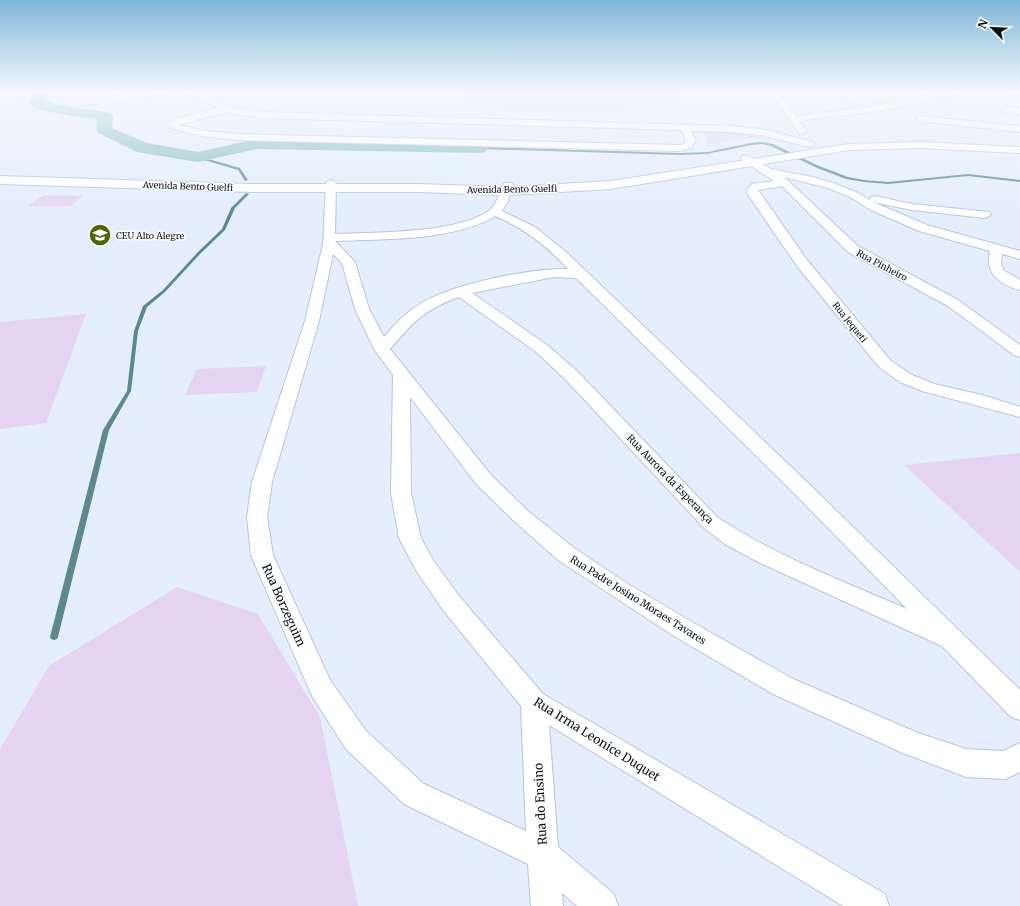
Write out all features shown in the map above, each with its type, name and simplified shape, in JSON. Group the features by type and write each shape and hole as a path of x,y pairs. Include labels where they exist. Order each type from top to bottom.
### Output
{"main road":[{"name":"Avenida Bento Guelfi","path":"0,176 410,188 507,188 611,185 761,161 808,149 845,144 911,142 1020,146"},
{"name":"Avenida Bento Guelfi","path":"808,149 896,145 1020,150"},
{"name":"Avenida Bento Guelfi","path":"0,180 250,188 331,185"}],"street":[{"path":"210,134 238,137 680,148 688,146 691,141 688,134"},
{"path":"352,140 356,134"},
{"path":"762,134 808,149"},
{"path":"801,134 808,149"},
{"path":"761,161 854,195 912,206 985,214"},
{"name":"Rua Pinheiro","path":"761,161 853,250 953,303 1020,352"},
{"name":"Rua Jequeti","path":"785,183 756,186 752,189 752,193 802,263 885,364 898,375 915,384 1020,412"},
{"path":"331,185 329,241 449,229 476,222 495,212 505,197 507,188"},
{"path":"854,195 869,205 909,223 945,235 1020,254"},
{"path":"495,212 508,216 546,240 560,252 580,274 802,489 1020,708"},
{"name":"Rua Padre Josino Moraes Tavares","path":"329,241 348,262 362,309 382,349 401,375 484,480 510,506 566,554 683,629 782,686 913,744 966,763 1005,765 1020,757"},
{"name":"Rua Borzeguim","path":"329,241 312,322 262,482 257,517 262,555 321,688 356,740 414,794 543,855 602,906"},
{"path":"996,248 993,260 994,266 998,273 1020,286"},
{"path":"382,349 412,315 429,305 460,291 554,273 580,274"},
{"name":"Rua Aurora da Esperança","path":"460,291 541,348 572,376 710,522 733,538 766,556 953,641"},
{"name":"Rua Irma Leonice Duquet","path":"401,375 401,493 410,538 425,566 451,603 534,702 873,906"},
{"name":"Rua do Ensino","path":"534,702 547,906"}],"shaded area":[{"path":"705,134 753,134 771,139 740,139 707,145"},
{"path":"45,195 83,196 70,206 27,206"},
{"path":"86,314 46,423 0,429 0,322"},
{"path":"266,366 257,392 185,395 197,369"},
{"path":"1020,453 1020,572 904,465"},
{"path":"177,587 258,614 320,717 358,906 0,906 0,749 49,666"}],"waterway":[{"path":"113,134 143,148 198,157 257,144 479,148"},
{"path":"479,148 680,154 707,153 762,143 772,145 818,167 847,178 864,181 888,183 968,175 1020,181"},
{"path":"198,157 239,169 246,180"},
{"path":"54,637 106,430 129,391 136,331 145,306 164,291 199,253 224,229 233,208 247,194"}],"place":[{"name":"CEU Alto Alegre","path":"100,235"}]}
